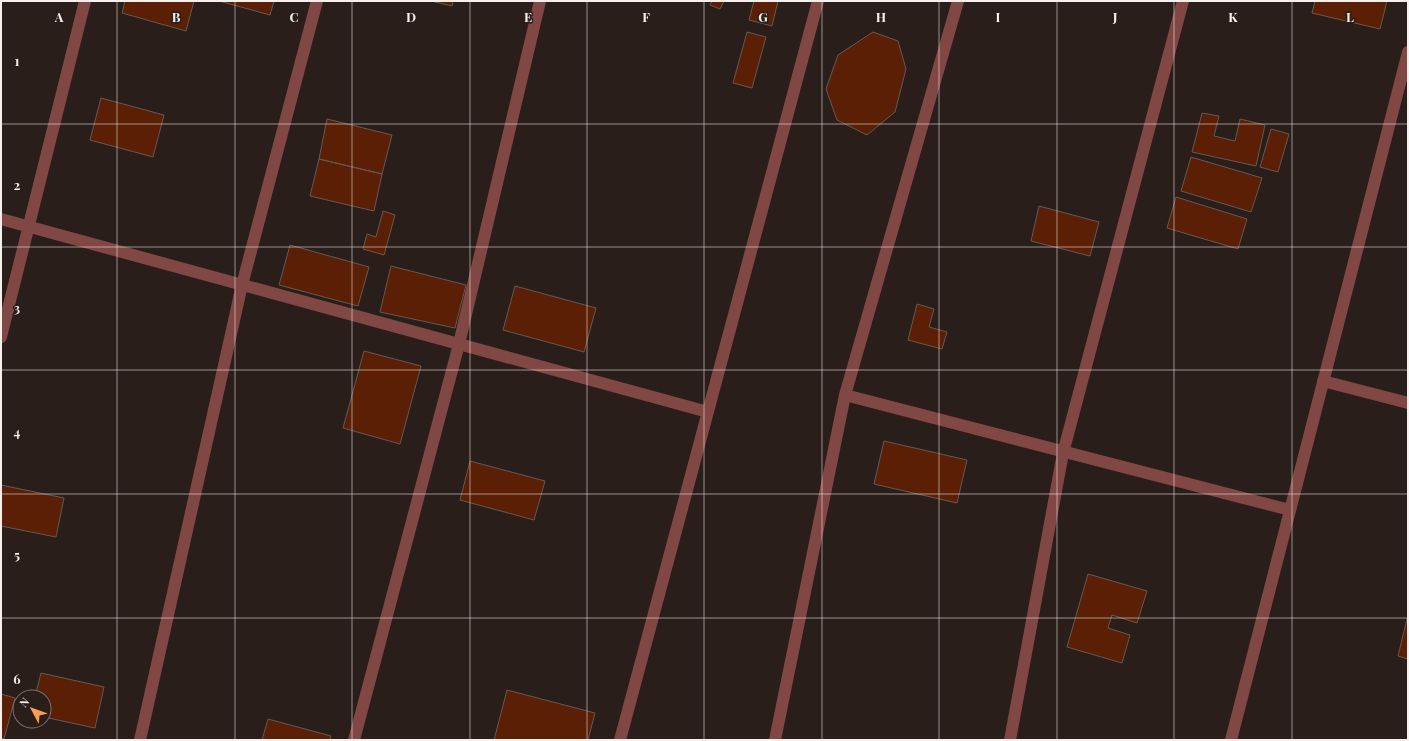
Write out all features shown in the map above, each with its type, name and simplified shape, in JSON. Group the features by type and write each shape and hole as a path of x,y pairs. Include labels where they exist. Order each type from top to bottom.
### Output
{"street":[{"path":"1,337 85,1"},
{"path":"140,740 242,285 317,1"},
{"path":"354,740 459,344 540,1"},
{"path":"620,740 818,1"},
{"path":"775,740 845,395 958,1"},
{"path":"1010,740 1063,452 1183,1"},
{"path":"1231,740 1408,52"},
{"path":"1,219 708,412"},
{"path":"1323,381 1408,403"},
{"path":"845,395 1290,510"}],"building":[{"path":"125,1 194,1 186,31 122,13"},
{"path":"219,1 274,1 270,15"},
{"path":"431,1 453,1 452,6"},
{"path":"712,1 724,1 720,9 710,5"},
{"path":"754,1 778,1 772,26 749,20"},
{"path":"1315,1 1387,1 1380,29 1312,13"},
{"path":"747,32 766,37 752,88 733,83"},
{"path":"873,32 898,41 906,69 895,112 867,135 837,120 826,89 838,55"},
{"path":"101,98 164,115 153,157 90,140"},
{"path":"1202,113 1219,116 1214,136 1235,141 1240,119 1265,125 1256,166 1192,152"},
{"path":"327,119 392,135 382,174 319,159"},
{"path":"1271,129 1289,134 1278,172 1260,167"},
{"path":"1191,157 1262,178 1251,212 1181,191"},
{"path":"319,159 382,174 374,211 310,196"},
{"path":"1176,197 1247,219 1238,249 1167,228"},
{"path":"1039,206 1099,222 1090,256 1031,241"},
{"path":"383,211 395,215 384,255 363,249 367,234 376,237"},
{"path":"290,245 369,267 358,306 279,285"},
{"path":"391,266 466,285 455,328 380,312"},
{"path":"515,286 596,308 584,352 503,330"},
{"path":"917,304 934,309 929,327 947,332 942,349 908,340"},
{"path":"364,351 421,366 400,444 343,428"},
{"path":"884,441 967,460 957,503 874,484"},
{"path":"470,461 545,481 534,520 460,500"},
{"path":"1,485 64,498 56,537 1,526"},
{"path":"1088,574 1147,591 1137,623 1112,615 1108,628 1130,635 1122,663 1067,647"},
{"path":"1408,615 1408,659 1398,656"},
{"path":"41,673 104,687 95,728 52,719 52,689 37,689"},
{"path":"507,690 595,713 588,740 494,740"},
{"path":"1,694 12,697 12,709 4,739 1,738"},
{"path":"268,719 331,736 330,740 262,740"}]}
